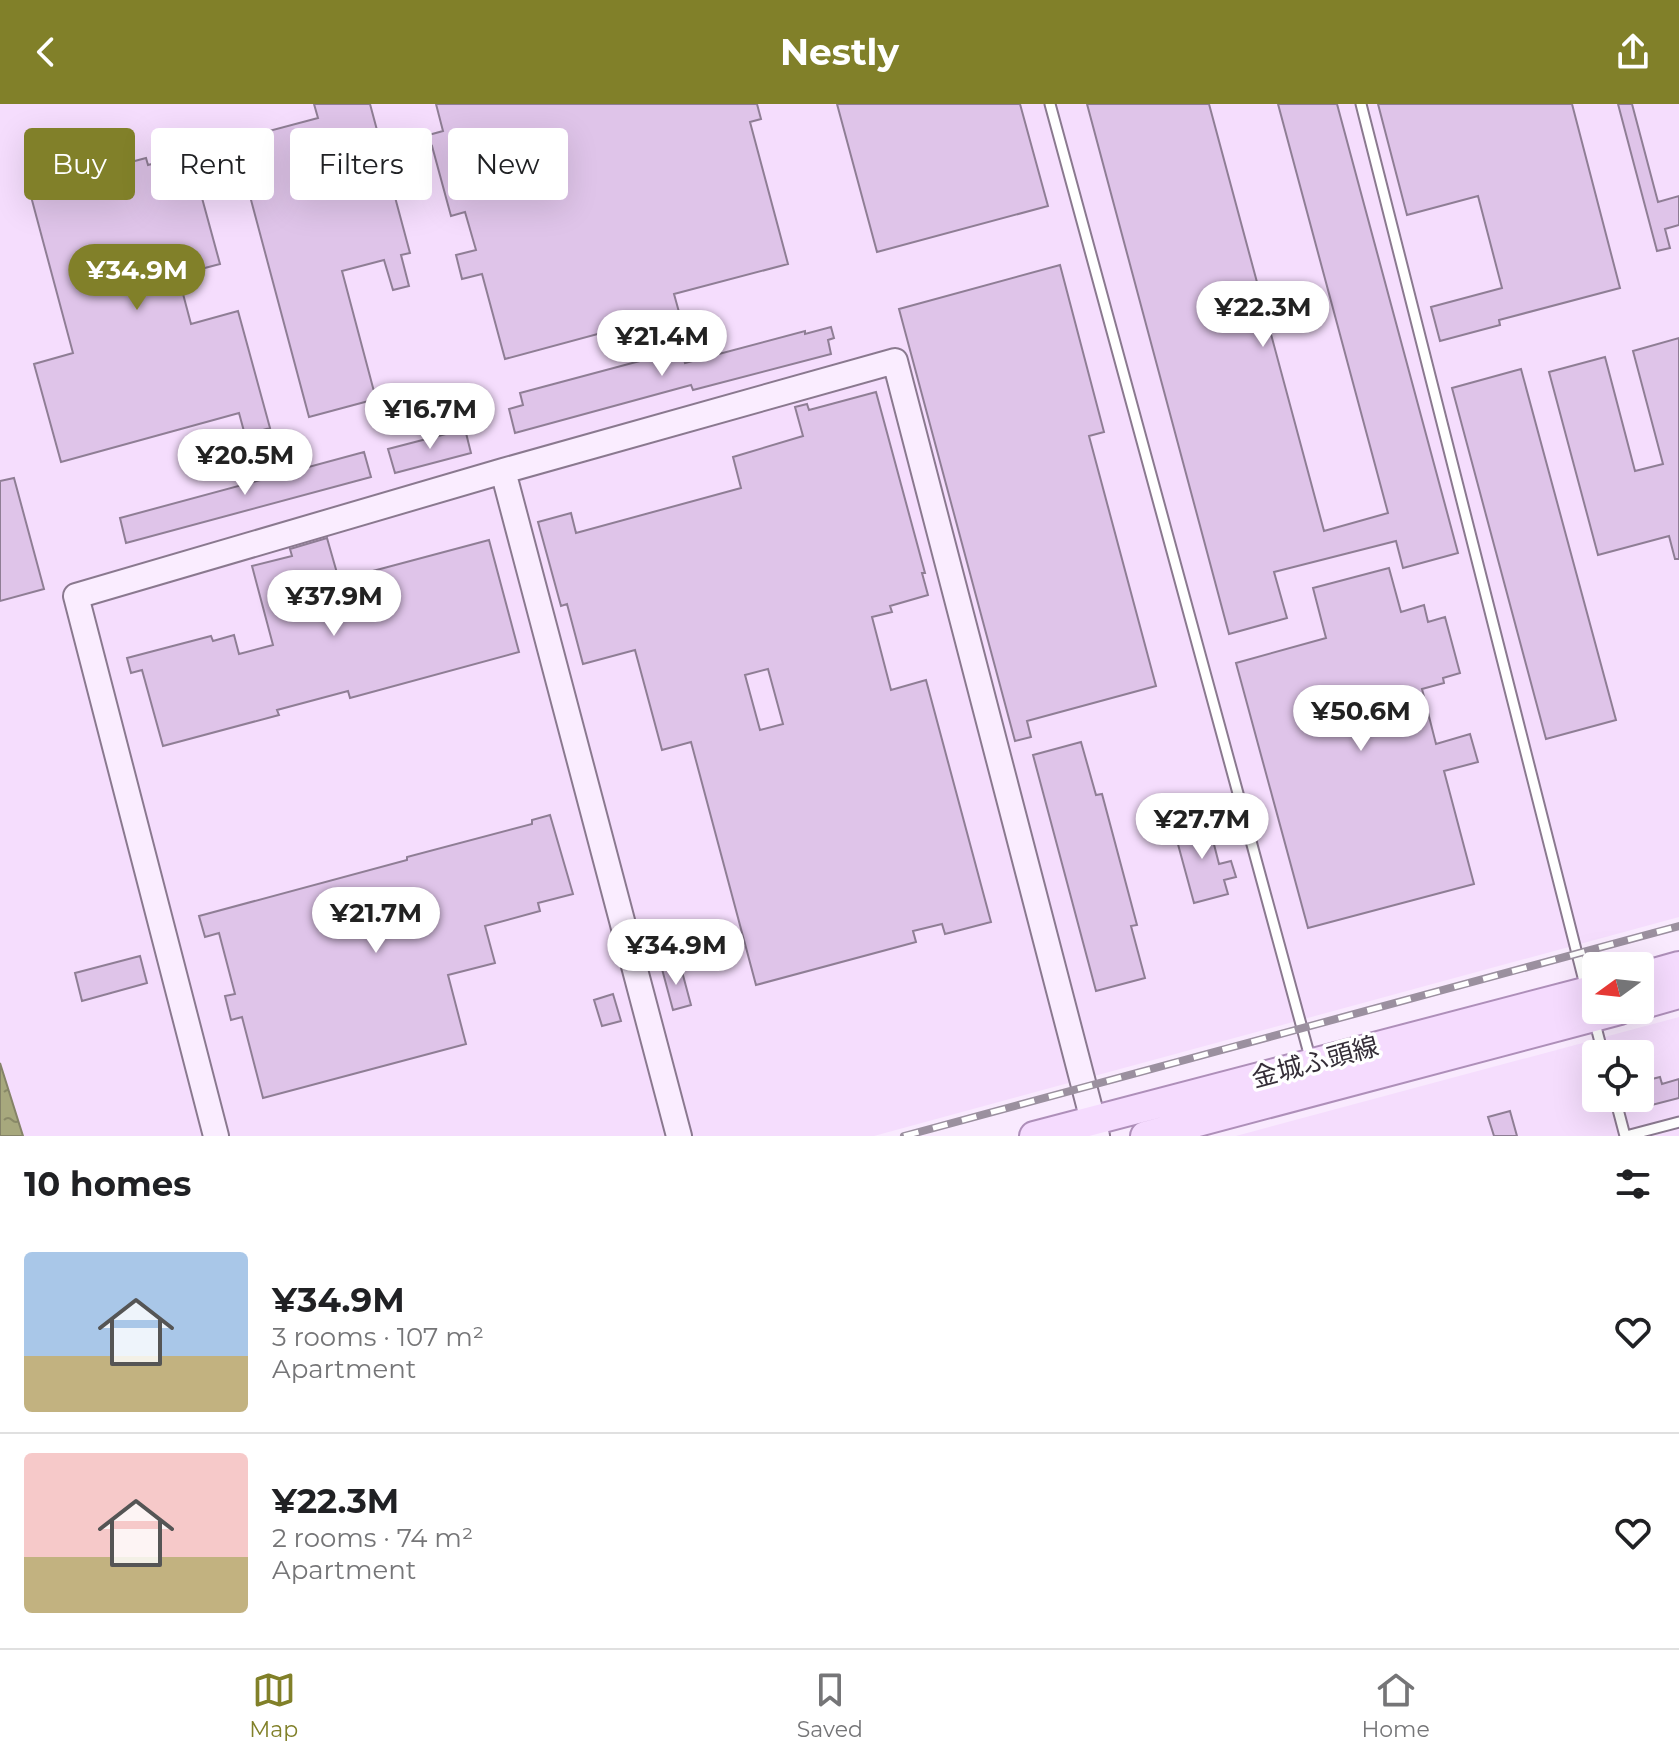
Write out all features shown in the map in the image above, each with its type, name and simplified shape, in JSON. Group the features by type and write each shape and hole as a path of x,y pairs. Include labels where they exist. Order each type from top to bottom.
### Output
{"main road":[{"path":"1654,973 1679,966"},
{"path":"1654,1001 1679,994"},
{"name":"金城ふ頭線","path":"1034,1136 1096,1128 1312,1063 1582,1006"},
{"name":"金城ふ頭線","path":"1145,1136 1319,1091 1582,1007"}],"street":[{"path":"216,1136 76,596 895,361 1096,1128"},
{"path":"503,471 679,1136"}],"lane":[{"path":"1050,104 1319,1091"},
{"path":"1361,104 1586,952"},
{"path":"1619,1112 1626,1136 1679,1122"}],"shaded area":[{"path":"0,104 1679,104 1679,917 874,1136 23,1136 0,1063"},
{"path":"1679,1017 1679,1136 1236,1136 1582,1043 1582,1112 1654,1112 1654,1040 1593,1040"}],"water":[{"path":"0,1063 23,1136 0,1136"}],"building":[{"path":"314,104 370,104 376,128 290,128 290,200 396,200 410,253 401,255 409,286 393,290 384,260 342,271 376,399 309,417 251,200 274,200 274,130 318,118"},
{"path":"436,104 757,104 761,119 750,122 788,264 674,294 679,312 505,359 482,274 462,279 456,255 476,250 465,212 451,216 432,146 432,134 443,131"},
{"path":"837,104 1020,104 1048,206 877,252"},
{"path":"1087,104 1209,104 1324,531 1388,513 1278,104 1337,104 1458,553 1403,568 1396,541 1274,572 1287,618 1229,634"},
{"path":"1378,104 1572,104 1620,288 1499,320 1500,325 1440,341 1431,307 1502,288 1478,196 1407,215"},
{"path":"1618,104 1632,104 1658,202 1679,196 1679,225 1665,229 1670,248 1657,251"},
{"path":"146,158 148,165 151,164 151,200 203,200 220,264 178,275 191,324 238,311 270,428 245,435 239,413 61,462 34,364 73,353 32,200 135,200 135,161"},
{"path":"1060,265 1104,432 1089,436 1156,686 1027,721 1031,737 1015,741 899,309"},
{"path":"831,327 834,338 828,340 831,354 693,390 691,385 515,433 509,409 523,405 520,393 681,350 685,363"},
{"path":"1679,338 1679,559 1675,559 1669,536 1598,555 1549,372 1605,357 1635,471 1663,464 1633,351"},
{"path":"1521,369 1616,720 1546,739 1452,388"},
{"path":"876,392 925,573 922,573 928,595 890,606 892,612 872,617 891,690 926,680 991,922 945,934 942,924 913,931 916,942 756,985 691,742 662,750 635,650 583,664 567,604 561,606 538,522 571,513 576,533 741,488 733,457 803,436 795,407 807,404 809,410","holes":["768,669 783,724 760,730 745,675"]},
{"path":"465,429 471,453 395,473 388,449"},
{"path":"364,452 371,477 126,543 120,518"},
{"path":"14,478 44,589 0,601 0,481"},
{"path":"327,538 339,580 489,540 519,652 350,698 348,691 277,710 279,715 163,746 142,670 131,673 127,658 211,636 213,641 234,635 239,654 273,645 252,566 292,556 290,549"},
{"path":"1389,568 1401,612 1424,605 1428,622 1445,617 1460,673 1443,678 1444,683 1422,689 1436,744 1470,734 1478,762 1444,771 1474,884 1308,928 1236,663 1326,638 1313,588"},
{"path":"1081,742 1096,795 1102,794 1137,925 1131,926 1145,978 1096,991 1033,755"},
{"path":"550,815 573,894 538,903 540,911 485,926 495,963 448,975 466,1044 263,1098 242,1017 231,1020 225,996 235,994 219,933 205,937 199,916 407,860 407,857 532,824 532,820"},
{"path":"1207,817 1219,864 1231,861 1236,877 1224,880 1228,894 1194,903 1173,826"},
{"path":"140,956 147,983 82,1001 75,973"},
{"path":"680,964 691,1005 673,1010 662,969"},
{"path":"613,994 621,1021 602,1026 594,1000"},
{"path":"1660,1077 1662,1084 1679,1079 1679,1098 1654,1104 1654,1078"},
{"path":"1510,1111 1517,1136 1494,1136 1488,1117"}],"railway":[{"path":"904,1136 1679,926"}]}
